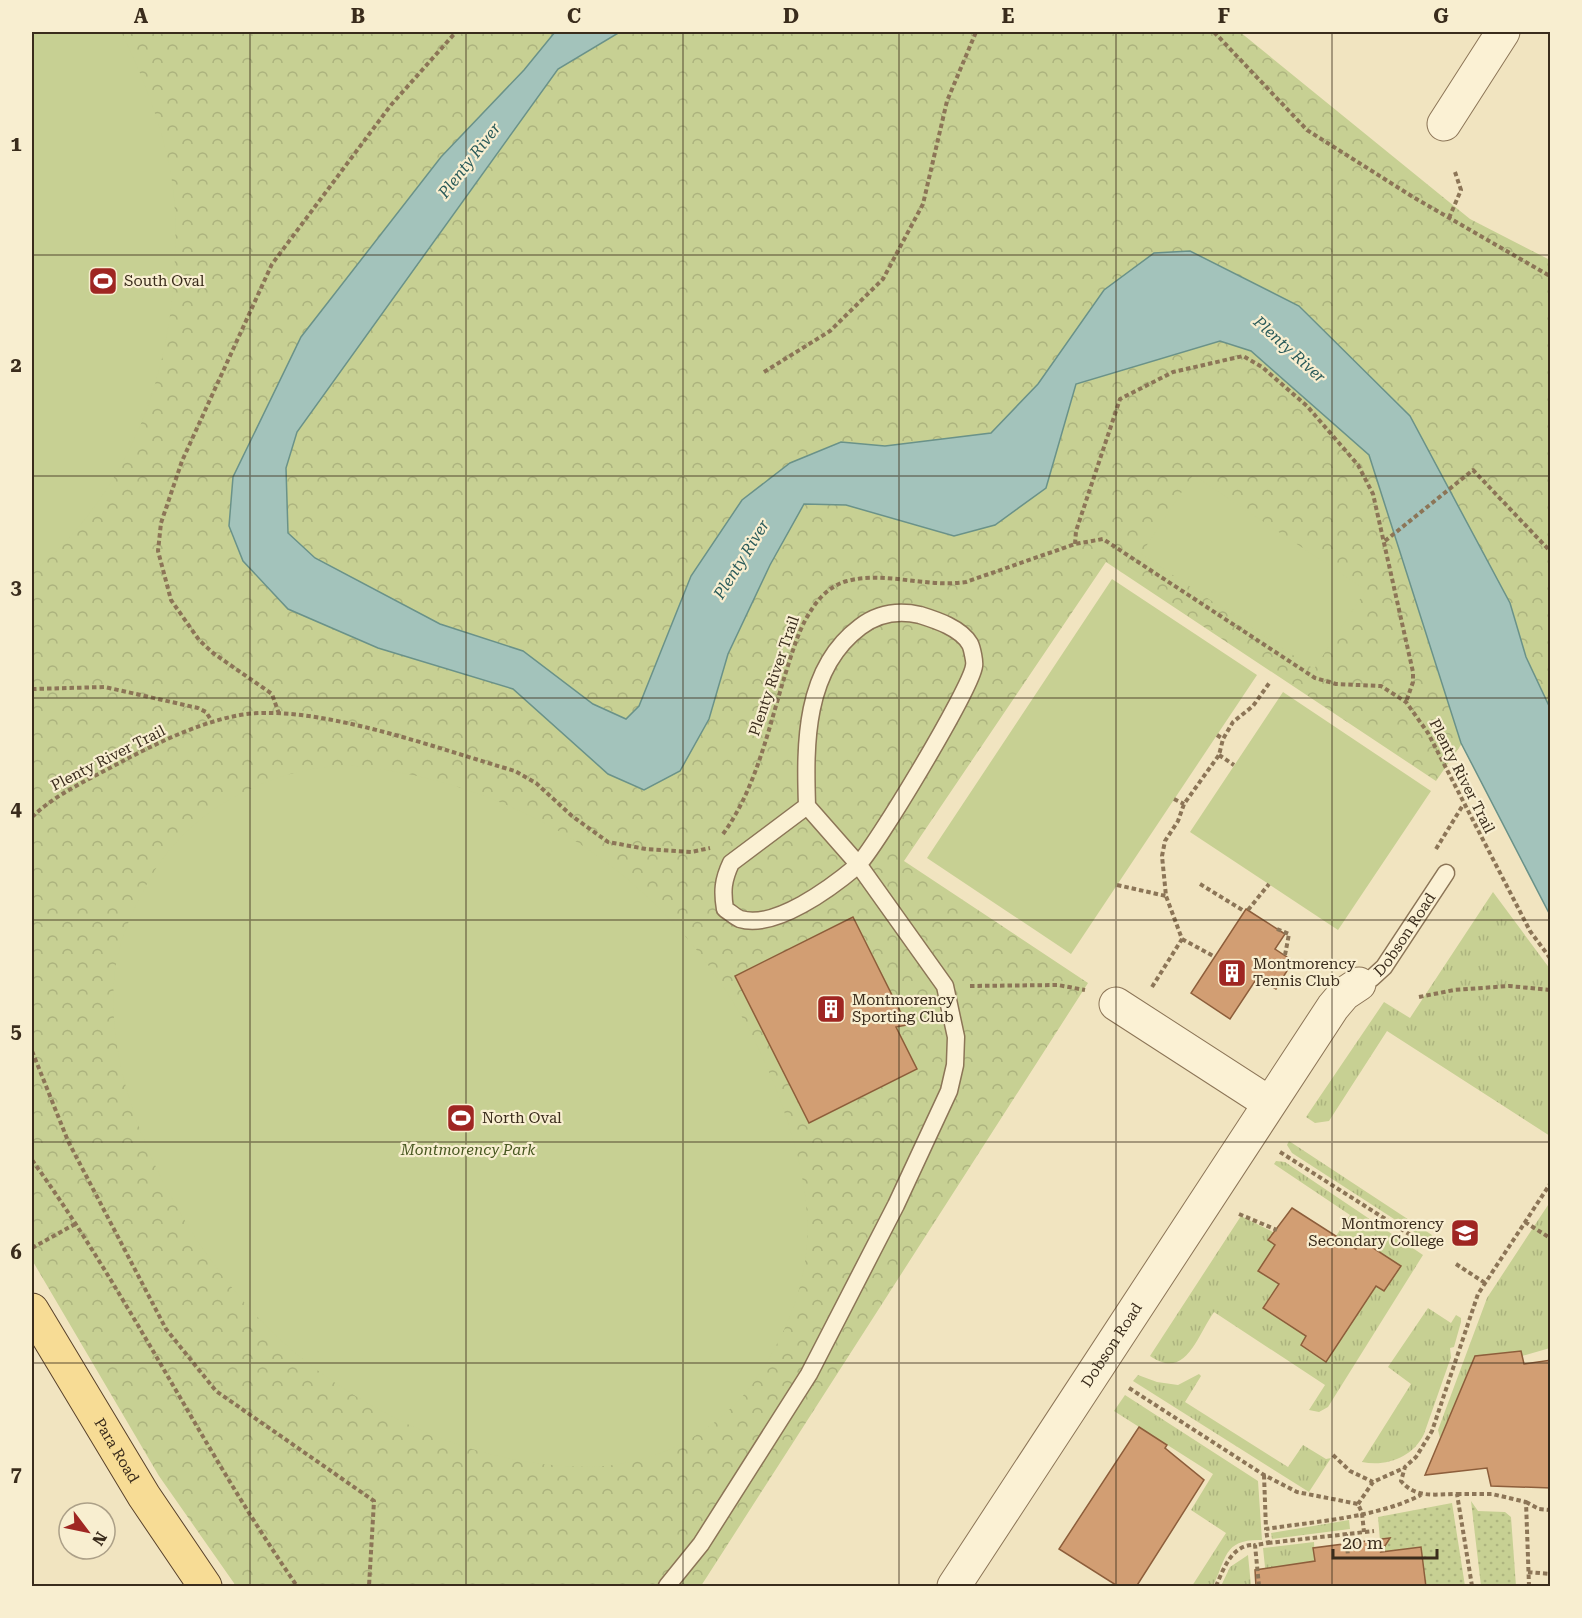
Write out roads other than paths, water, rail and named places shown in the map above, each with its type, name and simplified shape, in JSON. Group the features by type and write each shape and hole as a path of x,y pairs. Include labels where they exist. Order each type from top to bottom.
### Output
{"main road":[{"name":"Para Road","path":"32,1310 144,1496 205,1587"}],"street":[{"path":"1444,124 1503,32"},
{"name":"Dobson Road","path":"954,1587 1333,1007 1344,994 1359,984"},
{"path":"1125,1009 1269,1103"}],"lane":[{"path":"667,1587 701,1544 809,1374 844,1311 949,1091 955,1065 957,1037 945,986 858,864 807,806 805,753 813,700 833,653 850,634 871,619 890,614 911,613 935,620 956,631 970,644 974,666 962,698 858,864 791,911 765,920 741,919 725,909 722,891 731,863 807,806"},
{"name":"Dobson Road","path":"1359,984 1372,978 1384,967 1446,873"}],"water":[{"name":"Plenty River","path":"555,32 620,32 558,69 297,432 286,468 288,533 315,558 440,624 523,651 593,704 626,719 639,706 691,576 742,500 790,463 841,442 885,446 991,433 1038,384 1104,290 1154,253 1190,251 1299,306 1410,416 1510,603 1526,657 1550,708 1550,915 1461,743 1369,455 1251,351 1220,341 1076,384 1046,488 995,525 954,536 846,505 804,504 770,565 728,654 709,719 680,771 644,790 608,774 513,689 378,648 288,609 243,561 229,526 233,477 301,337 441,157 524,70"}],"place":[{"name":"South Oval","path":"103,281"},
{"name":"Montmorency Tennis Club","path":"1232,973"},
{"name":"Montmorency Sporting Club","path":"831,1009"},
{"name":"North Oval","path":"461,1118"},
{"name":"Montmorency Secondary College","path":"1465,1233"}],"park label":[{"name":"Montmorency Park","path":"468,1150"}]}
